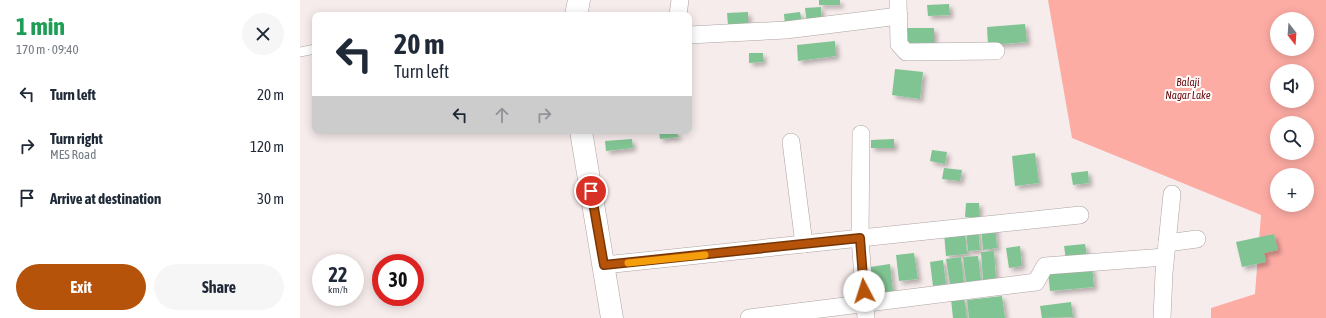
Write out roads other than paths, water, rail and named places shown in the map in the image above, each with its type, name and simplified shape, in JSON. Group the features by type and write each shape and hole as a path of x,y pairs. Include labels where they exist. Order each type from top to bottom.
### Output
{"street":[{"path":"577,12 579,0"},
{"path":"678,12 680,0"},
{"path":"692,35 786,30 898,8 899,44 906,52 996,50"},
{"path":"582,134 612,318"},
{"path":"861,134 860,238 866,311"},
{"path":"791,142 804,244"},
{"path":"1162,318 1166,250 1172,194"},
{"path":"604,265 1080,215"},
{"path":"749,318 866,311 1036,282 1045,266 1166,250 1197,239"}],"lane":[{"path":"300,52 312,50"}],"water":[{"name":"Balaji Nagar Lake","path":"1048,0 1326,0 1326,318 1211,318 1211,308 1255,294 1261,215 1072,138"}]}
